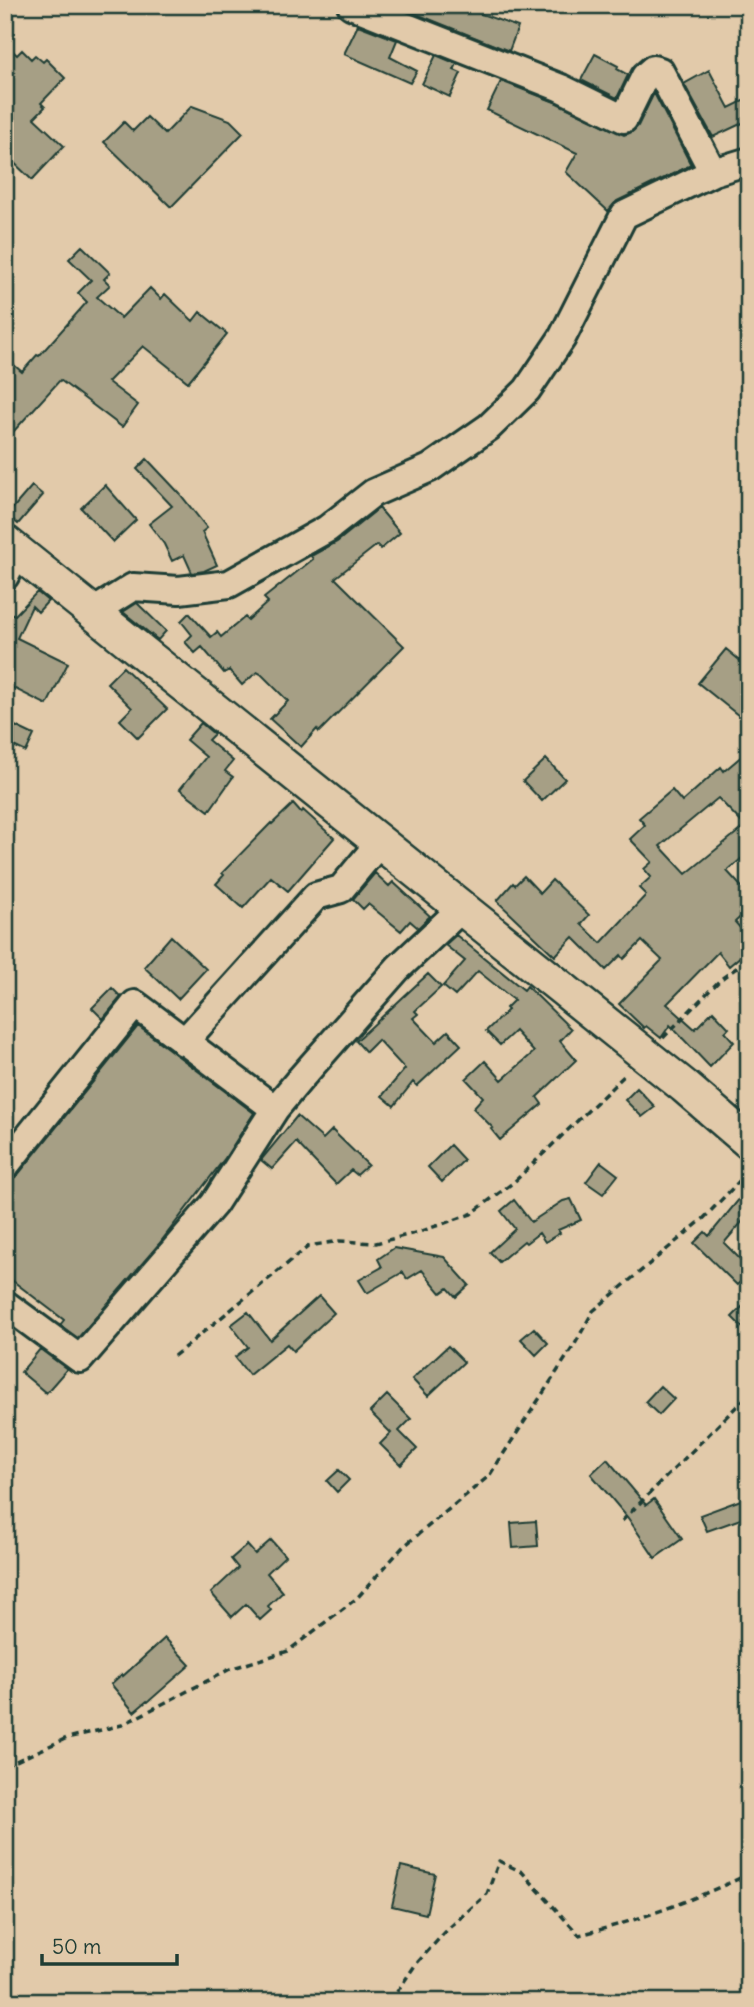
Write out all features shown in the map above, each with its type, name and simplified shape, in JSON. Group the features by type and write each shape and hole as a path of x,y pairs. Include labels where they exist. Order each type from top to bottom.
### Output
{"main road":[{"path":"9,557 93,612 645,1055 749,1142"}],"street":[{"path":"351,5 561,88 624,119 645,76 653,69 660,71 713,172"},
{"path":"93,612 133,587 179,590 229,584 327,530 373,493 430,468 489,427 527,390 562,338 624,215 713,172 749,161"},
{"path":"184,1042 316,896 341,889 380,842"},
{"path":"5,1304 80,1359 214,1204 275,1109 398,968 462,908"},
{"path":"5,1166 135,1004 275,1109"}],"path":[{"path":"174,1356 309,1246 339,1241 376,1243 471,1214 514,1182 721,979 749,959"},
{"path":"5,1766 67,1738 122,1725 230,1669 288,1651 357,1598 403,1546 489,1476 575,1344 593,1311 703,1219 749,1171"},
{"path":"622,1521 749,1394"},
{"path":"390,2002 416,1964 448,1929 487,1894 499,1861 522,1872 579,1935 624,1925 682,1904 749,1874"}],"building":[{"path":"411,5 476,5 473,11 518,27 509,51 409,11"},
{"path":"358,25 397,40 390,57 417,71 410,83 344,54"},
{"path":"5,44 17,55 22,50 31,59 35,55 43,62 46,59 65,78 41,103 45,107 34,118 64,146 32,180 5,154"},
{"path":"595,54 618,66 617,69 628,75 617,98 581,80"},
{"path":"436,55 457,64 454,70 461,73 450,97 422,84"},
{"path":"709,70 729,108 749,98 749,120 713,137 684,84"},
{"path":"501,81 555,102 624,135 638,126 654,93 691,165 617,201 608,211 566,172 577,153 487,110"},
{"path":"192,106 230,120 243,133 171,207 104,142 124,122 133,131 147,117 165,134"},
{"path":"82,246 110,273 104,279 110,285 97,297 121,318 150,288 161,299 165,294 193,321 200,312 227,334 188,382 143,346 108,382 138,405 122,427 60,380 13,432 5,425 5,357 22,372 87,302 78,293 91,280 69,259"},
{"path":"147,459 207,528 202,532 217,565 192,573 184,555 172,561 164,544 149,524 172,506 137,469"},
{"path":"105,485 136,520 113,542 81,508"},
{"path":"32,486 43,495 18,524 7,515"},
{"path":"379,508 400,533 381,549 377,545 335,578 404,646 301,747 270,719 288,701 261,674 257,672 242,685 229,670 224,673 202,647 195,653 185,642 192,635 181,621 189,613 211,637 217,632 221,637 245,617 248,620 268,602 264,598 313,559 311,556 337,542"},
{"path":"37,592 48,601 38,612 32,606 17,638 68,663 47,705 5,684 5,611 15,615"},
{"path":"137,603 166,631 158,640 123,612"},
{"path":"726,649 749,668 749,724 698,683"},
{"path":"123,667 167,709 138,738 120,720 132,708 107,683"},
{"path":"201,723 214,734 208,740 233,761 225,771 233,777 209,811 180,789 206,757 186,740"},
{"path":"15,726 34,735 26,752 5,742 5,727 13,731"},
{"path":"749,750 749,785 741,791 749,800 749,852 727,871 749,895 749,909 735,922 749,938 749,949 729,966 718,952 667,1004 695,1029 713,1011 729,1028 725,1032 734,1042 710,1067 670,1025 661,1038 646,1026 644,1028 619,1004 662,960 642,941 624,959 621,955 606,970 573,937 555,956 497,901 513,883 515,885 524,876 540,893 552,880 589,915 581,924 601,943 646,895 639,888 651,877 644,869 652,862 630,839 645,825 639,818 672,790 682,802 721,767 724,771","holes":["718,798 745,826 686,874 660,846"]},
{"path":"546,759 565,779 542,801 523,781"},
{"path":"293,804 334,838 288,891 271,877 243,908 216,884 224,875 222,873"},
{"path":"375,873 389,886 393,882 430,916 418,928 410,921 401,931 368,904 363,909 353,899"},
{"path":"456,935 524,990 527,986 571,1029 560,1041 576,1060 537,1097 542,1104 500,1140 491,1129 493,1128 473,1108 483,1097 466,1079 485,1061 502,1080 534,1052 515,1031 500,1045 486,1031 508,1010 506,1008 514,1000 478,971 455,996 443,986 465,961 445,945"},
{"path":"171,936 206,969 178,999 144,967"},
{"path":"428,974 441,987 415,1011 418,1014 413,1018 436,1042 448,1031 461,1045 417,1086 413,1082 394,1106 382,1096 405,1069 378,1040 366,1052 356,1041"},
{"path":"112,988 121,997 103,1019 92,1008"},
{"path":"138,1026 254,1113 225,1158 159,1244 78,1338 60,1325 64,1320 5,1275 5,1181 17,1176"},
{"path":"637,1088 655,1107 642,1117 625,1100"},
{"path":"297,1116 323,1139 332,1130 368,1165 357,1175 351,1170 336,1184 296,1142 272,1169 261,1160"},
{"path":"450,1145 464,1160 442,1182 428,1167"},
{"path":"601,1162 618,1175 603,1194 586,1182"},
{"path":"749,1187 749,1214 724,1243 749,1268 749,1274 737,1285 694,1243 705,1232 709,1236"},
{"path":"571,1199 581,1220 558,1230 560,1233 545,1242 539,1233 526,1243 524,1241 499,1262 490,1252 515,1229 501,1211 514,1200 531,1222 563,1201"},
{"path":"394,1248 444,1257 469,1285 456,1297 448,1288 441,1293 422,1270 407,1279 403,1272 367,1293 359,1280 382,1267 378,1259"},
{"path":"319,1296 334,1313 293,1351 287,1344 249,1375 235,1357 248,1347 231,1325 248,1312 270,1340"},
{"path":"749,1300 749,1334 732,1317"},
{"path":"534,1328 548,1343 536,1355 521,1339"},
{"path":"448,1346 464,1362 428,1396 412,1379"},
{"path":"40,1349 67,1369 46,1393 21,1372"},
{"path":"660,1386 674,1399 659,1415 645,1402"},
{"path":"387,1395 411,1419 399,1431 417,1449 401,1465 380,1444 391,1433 370,1412"},
{"path":"607,1459 646,1505 654,1499 682,1539 655,1558 628,1518 591,1474"},
{"path":"339,1470 349,1480 337,1492 327,1481"},
{"path":"749,1497 749,1516 707,1531 700,1515"},
{"path":"536,1521 538,1546 513,1548 511,1523"},
{"path":"271,1540 285,1556 267,1573 283,1592 268,1606 271,1610 260,1620 246,1604 232,1617 211,1593 238,1568 231,1559 247,1545 255,1554"},
{"path":"165,1638 190,1665 134,1712 111,1684"},
{"path":"401,1866 435,1874 426,1914 392,1906"}]}
